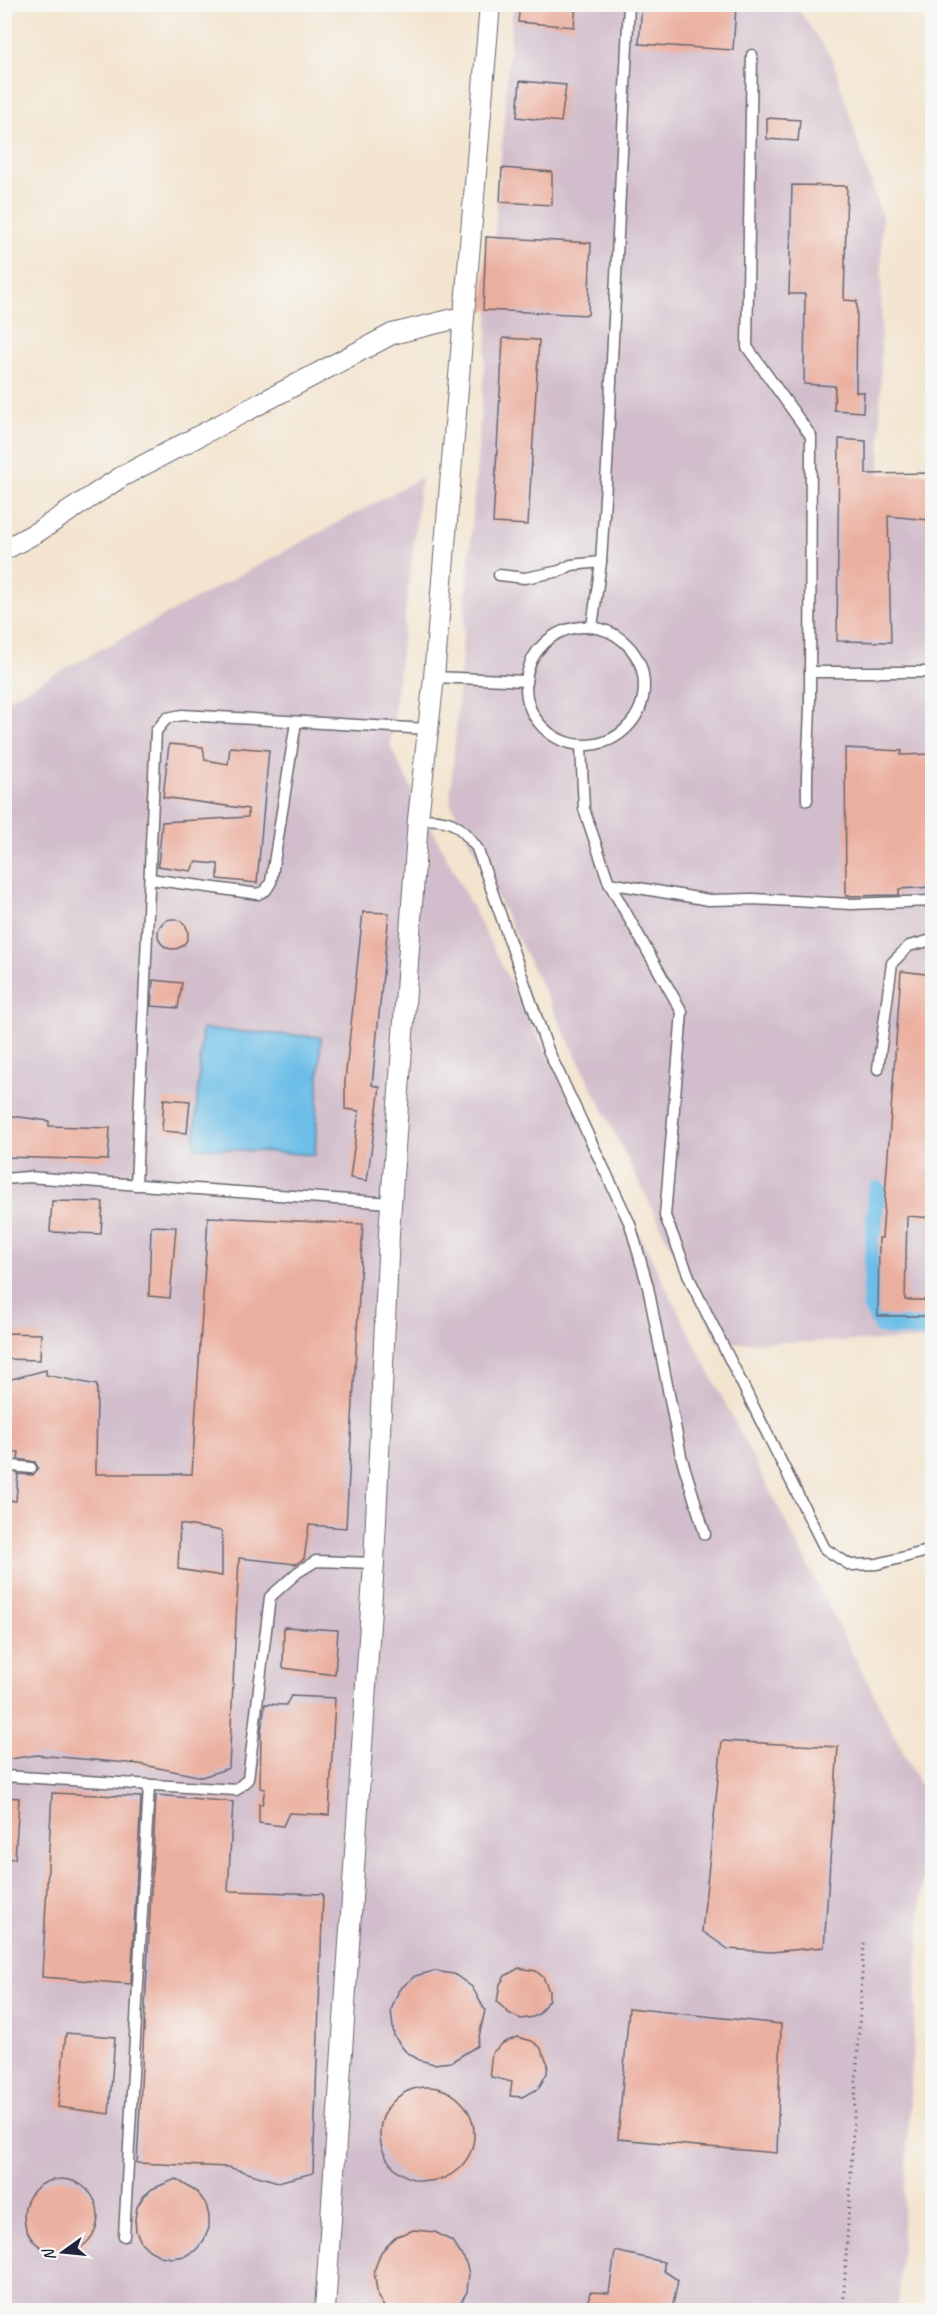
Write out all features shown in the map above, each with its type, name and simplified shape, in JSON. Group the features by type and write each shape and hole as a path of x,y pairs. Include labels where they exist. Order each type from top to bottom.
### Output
{"street":[{"path":"325,2310 374,1563 391,1203 418,819 434,676 462,317 490,4"},
{"path":"4,550 39,531 121,477 392,334 462,317"}],"lane":[{"path":"592,627 601,562 629,4"},
{"path":"752,55 747,346 811,436 807,800"},
{"path":"499,575 525,578 560,571 572,565 601,562"},
{"path":"574,627 592,627 611,633 628,645 639,662 644,681 642,702 634,720 620,735 602,743 581,746 562,741 545,730 533,714 526,695 526,681 532,658 543,644 557,633 574,627"},
{"path":"810,672 933,672"},
{"path":"434,676 526,681"},
{"path":"136,1185 156,731 167,718 182,715 428,729"},
{"path":"150,879 258,894 266,890 271,882 296,722"},
{"path":"581,746 584,809 609,883 682,1012 665,1216 692,1284 825,1549 850,1565 877,1564 933,1550"},
{"path":"418,819 442,820 459,826 477,848 548,1050 630,1224 648,1287 681,1456 705,1533"},
{"path":"609,883 709,900 753,899 867,904 933,901"},
{"path":"878,1069 892,963 909,946 933,940"},
{"path":"4,1179 28,1177 391,1203"},
{"path":"4,1465 32,1468"},
{"path":"4,1776 236,1790 248,1779 270,1597 297,1572 316,1561 374,1563"},
{"path":"124,2236 149,1786"}],"path":[{"path":"843,2310 864,1941"}],"shaded area":[{"path":"513,4 795,5 832,58 882,218 880,477 932,477 932,1340 719,1343 450,802"},
{"path":"421,478 390,746 927,1799 898,2310 5,2310 5,701"}],"water":[{"path":"202,1029 321,1037 315,1155 194,1147"}],"building":[{"path":"520,4 576,4 574,27 518,22"},
{"path":"642,4 736,7 733,50 639,44"},
{"path":"520,81 566,85 561,122 517,117"},
{"path":"767,118 800,120 798,141 767,139"},
{"path":"502,168 552,172 552,205 500,202"},
{"path":"792,185 847,186 844,300 857,301 856,392 864,392 863,412 834,410 835,386 804,384 805,294 789,294"},
{"path":"486,237 591,243 588,315 483,310"},
{"path":"503,338 539,340 528,525 493,523"},
{"path":"839,439 866,441 866,474 932,473 929,520 888,516 891,642 837,641"},
{"path":"169,744 203,747 205,760 228,764 230,747 269,750 257,883 218,879 218,864 195,862 191,871 158,866 162,822 248,817 248,809 163,797"},
{"path":"845,748 902,751 901,755 933,754 933,887 899,889 899,895 846,896"},
{"path":"363,912 389,913 372,1085 380,1087 367,1181 350,1178 359,1111 345,1109 345,1081"},
{"path":"173,919 184,923 188,934 184,945 173,949 162,945 158,934 162,923"},
{"path":"901,971 933,975 933,1218 907,1216 905,1300 929,1300 927,1316 878,1316 879,1238 882,1238"},
{"path":"153,980 182,983 178,1008 151,1006"},
{"path":"164,1099 190,1101 187,1133 162,1131"},
{"path":"4,1115 49,1121 49,1126 110,1128 108,1160 4,1157"},
{"path":"52,1201 103,1202 101,1234 50,1232"},
{"path":"208,1217 363,1224 346,1528 309,1525 304,1559 296,1564 239,1558 229,1768 202,1777 139,1764 37,1755 4,1760 4,1500 16,1501 18,1474 33,1475 38,1468 35,1462 18,1459 19,1452 5,1452 7,1405 4,1403 4,1381 46,1370 46,1375 97,1385 96,1474 192,1474","holes":["180,1524 222,1531 222,1576 178,1569"]},
{"path":"151,1226 176,1227 170,1298 149,1296"},
{"path":"4,1333 41,1334 40,1360 4,1359"},
{"path":"284,1627 338,1630 335,1675 283,1668"},
{"path":"291,1696 335,1698 329,1815 289,1813 283,1826 259,1823 259,1804 262,1805 265,1789 260,1788 261,1732 265,1704 286,1705"},
{"path":"722,1741 838,1747 824,1947 771,1952 728,1949 702,1931"},
{"path":"52,1793 141,1797 131,1984 42,1977"},
{"path":"156,1795 233,1802 228,1891 323,1894 313,2173 278,2182 228,2167 137,2163"},
{"path":"4,1797 19,1798 15,1859 4,1858"},
{"path":"519,1968 536,1971 543,1977 549,1991 549,1999 540,2013 521,2019 510,2014 497,2002 500,1984 505,1976"},
{"path":"434,1971 454,1974 472,1987 485,2010 477,2046 451,2062 434,2064 419,2060 405,2051 394,2036 391,2010 399,1990 415,1976"},
{"path":"629,2008 781,2024 777,2153 618,2139"},
{"path":"66,2033 115,2037 109,2114 58,2107"},
{"path":"517,2037 532,2041 540,2047 548,2064 547,2073 538,2089 522,2097 510,2096 512,2082 491,2077 490,2069 492,2053 503,2043"},
{"path":"427,2087 445,2090 460,2101 471,2116 474,2134 471,2152 460,2167 445,2178 427,2181 409,2178 394,2167 383,2152 380,2134 383,2116 394,2101 409,2090"},
{"path":"54,2179 68,2179 82,2185 92,2195 98,2209 98,2223 92,2237 82,2247 68,2253 54,2253 40,2247 30,2237 24,2223 24,2209 30,2195 40,2185"},
{"path":"176,2179 198,2193 206,2204 209,2228 204,2240 196,2250 185,2256 172,2258 160,2256 141,2242 136,2231 135,2219 137,2207 143,2197 152,2189"},
{"path":"414,2230 435,2232 452,2241 465,2260 469,2273 467,2292 456,2310 386,2310 378,2297 374,2271 381,2252 397,2236"},
{"path":"615,2251 664,2262 664,2271 678,2280 672,2310 627,2310 587,2305 590,2292 609,2293"}],"waterway":[{"path":"877,1190 871,1305 882,1326 932,1329"}]}
